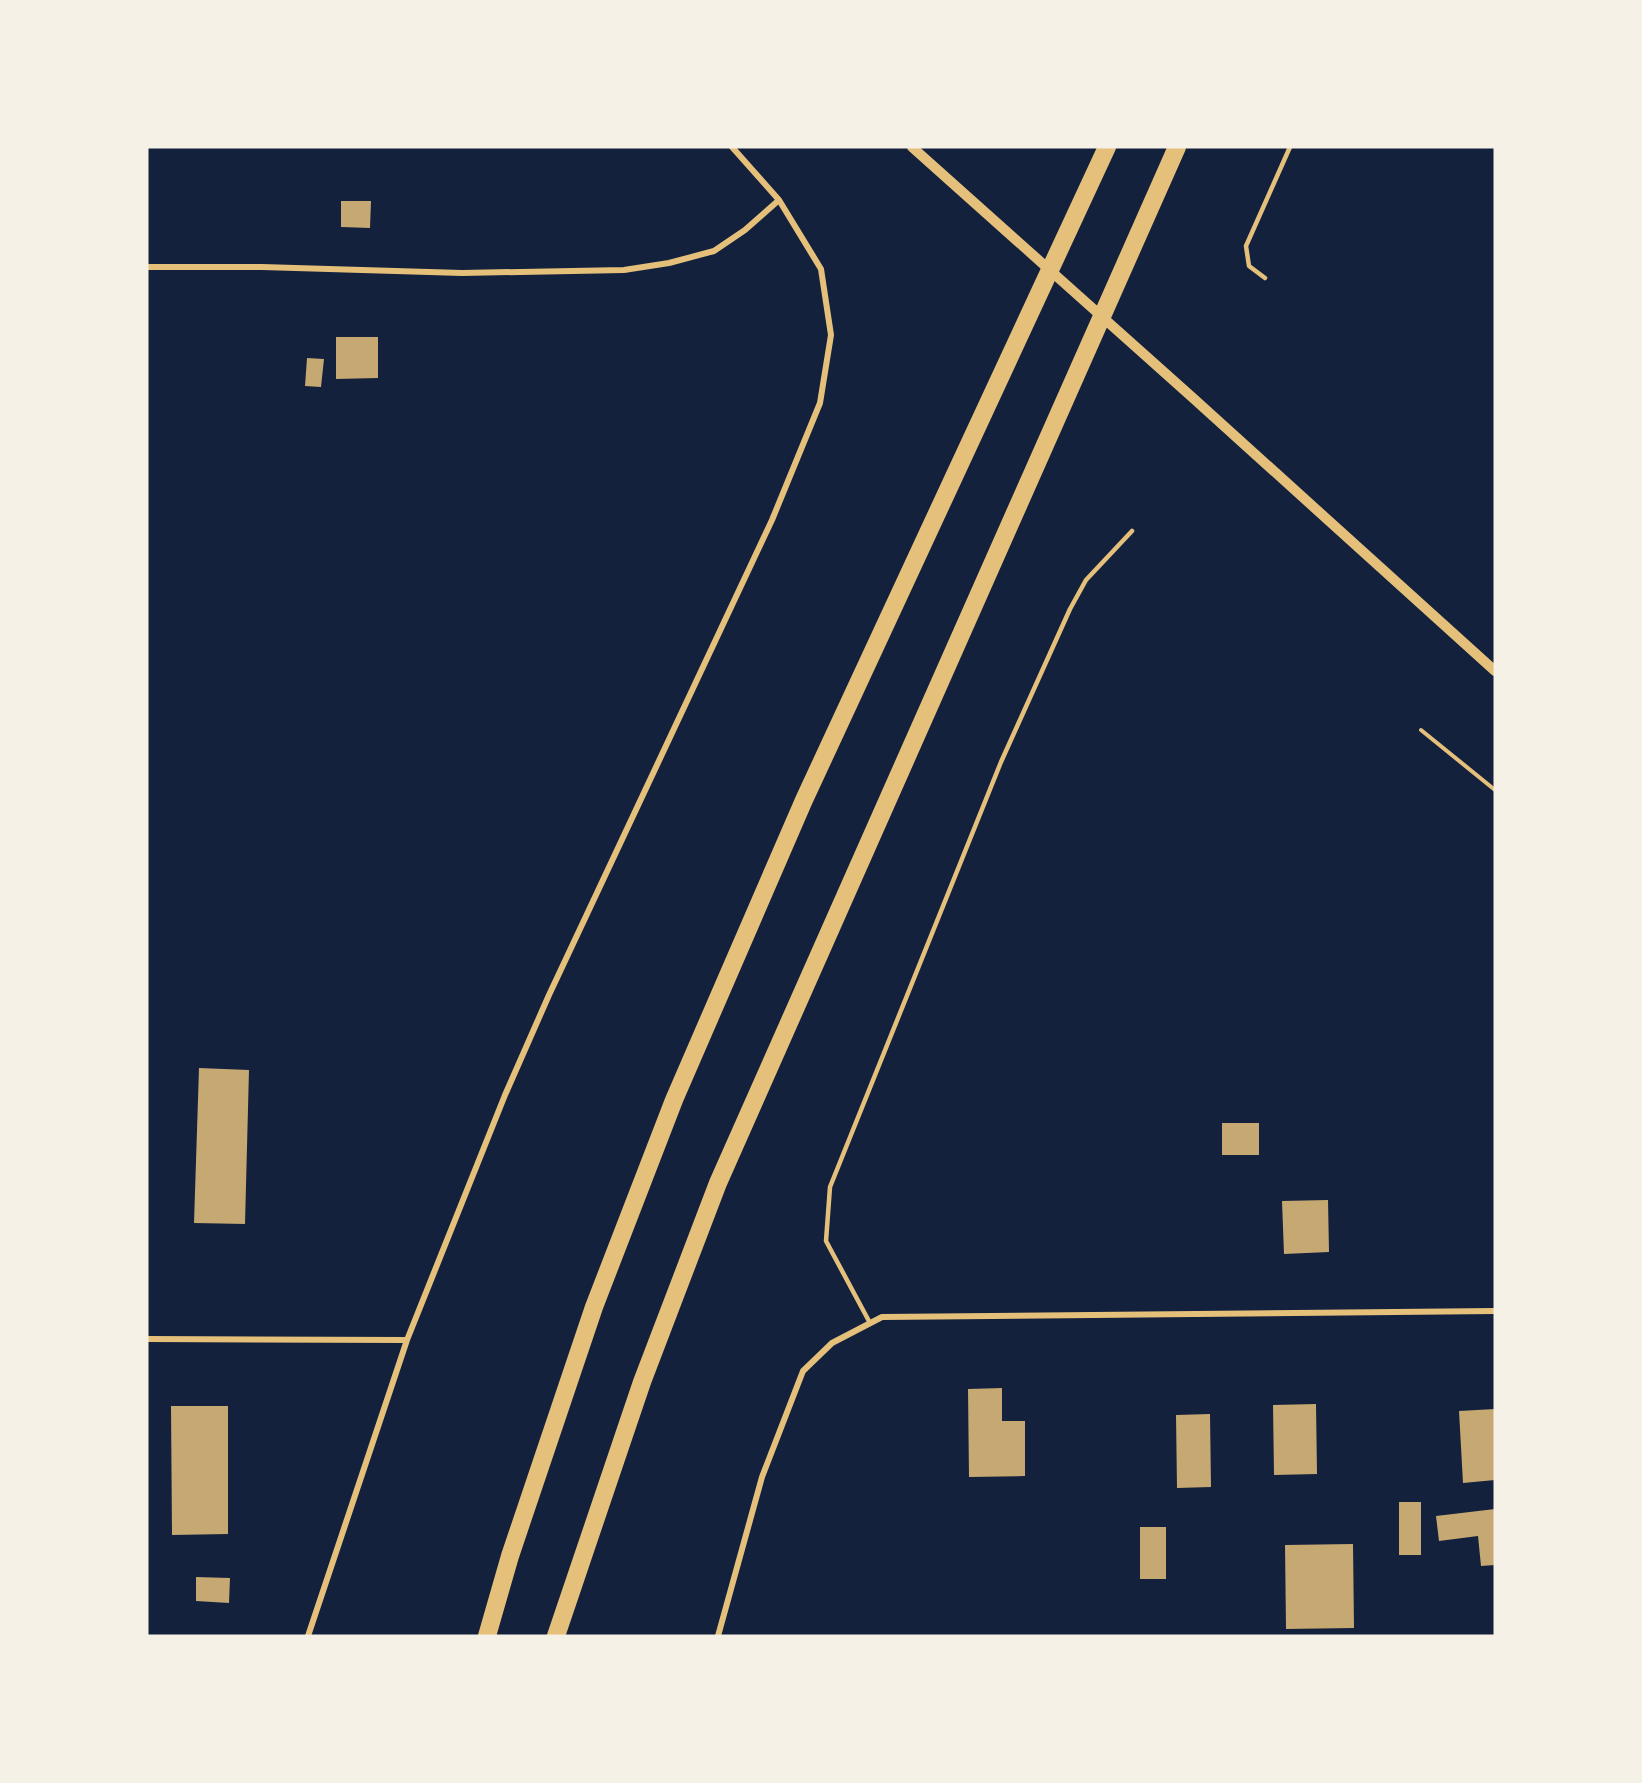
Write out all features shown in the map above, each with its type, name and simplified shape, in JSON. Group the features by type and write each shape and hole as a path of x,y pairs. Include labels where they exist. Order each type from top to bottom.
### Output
{"highway":[{"path":"487,1636 510,1556 594,1307 674,1100 804,800 1107,147"},
{"path":"556,1636 642,1382 718,1183 1177,147"}],"street":[{"path":"308,1636 407,1340 505,1095 549,995 772,520 820,403 831,334 821,269 779,200 732,147"},
{"path":"912,147 1495,671"},
{"path":"147,267 262,267 462,273 624,270 669,263 714,250 745,230 779,200"},
{"path":"718,1636 762,1477 802,1371 832,1343 882,1317 1495,1311"},
{"path":"147,1339 407,1340"}],"lane":[{"path":"1265,278 1249,266 1246,246 1290,147"},
{"path":"870,1323 826,1241 830,1186 1001,762 1070,609 1086,580 1132,531"}],"path":[{"path":"1421,730 1495,790"}],"building":[{"path":"341,201 371,201 370,228 341,227"},
{"path":"336,337 378,337 378,378 336,379"},
{"path":"307,358 324,359 321,387 305,386"},
{"path":"199,1068 249,1070 245,1224 194,1223"},
{"path":"1222,1123 1259,1123 1259,1155 1222,1155"},
{"path":"1328,1200 1329,1252 1284,1254 1282,1201"},
{"path":"1002,1388 1002,1421 1025,1421 1025,1476 969,1477 968,1389"},
{"path":"1316,1404 1317,1474 1274,1475 1273,1405"},
{"path":"171,1406 228,1406 228,1534 172,1535"},
{"path":"1495,1409 1495,1480 1463,1483 1459,1411"},
{"path":"1210,1414 1211,1487 1177,1488 1176,1415"},
{"path":"1399,1502 1421,1502 1421,1555 1399,1555"},
{"path":"1495,1509 1495,1565 1481,1566 1478,1536 1439,1541 1436,1516"},
{"path":"1140,1527 1166,1527 1166,1579 1140,1579"},
{"path":"1353,1544 1354,1628 1286,1629 1285,1545"},
{"path":"196,1577 230,1578 229,1603 196,1601"}]}
